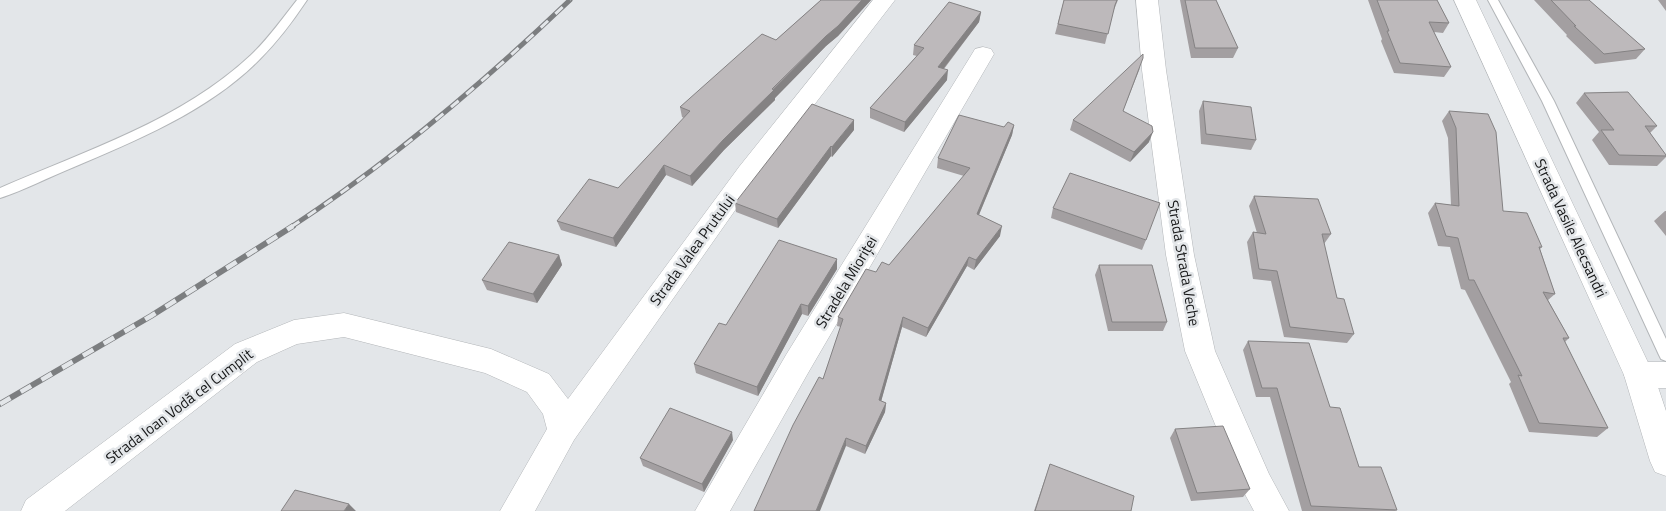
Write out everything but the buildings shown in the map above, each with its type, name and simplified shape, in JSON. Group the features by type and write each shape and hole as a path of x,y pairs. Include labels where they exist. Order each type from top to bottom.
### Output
{"street":[{"name":"Strada Valea Prutului","path":"517,511 563,430 748,173 884,0"},
{"name":"Strada Strada Veche","path":"1147,0 1154,70 1180,255 1200,351 1258,485 1272,511"},
{"name":"Strada Vasile Alecsandri","path":"1465,0 1653,375 1666,461"},
{"name":"Stradela Mioriței","path":"712,511 796,364 983,54"},
{"name":"Strada Ioan Vodă cel Cumplit","path":"38,511 246,353 294,332 344,325 491,362 538,383 557,408 563,430"}],"lane":[{"path":"0,193 148,129 198,100 240,70 261,50 282,29 302,0"},
{"path":"1493,0 1548,101 1666,355"}],"railway":[{"path":"291,227 365,175 436,120 570,0"},
{"path":"0,404 151,316 293,226"}]}
